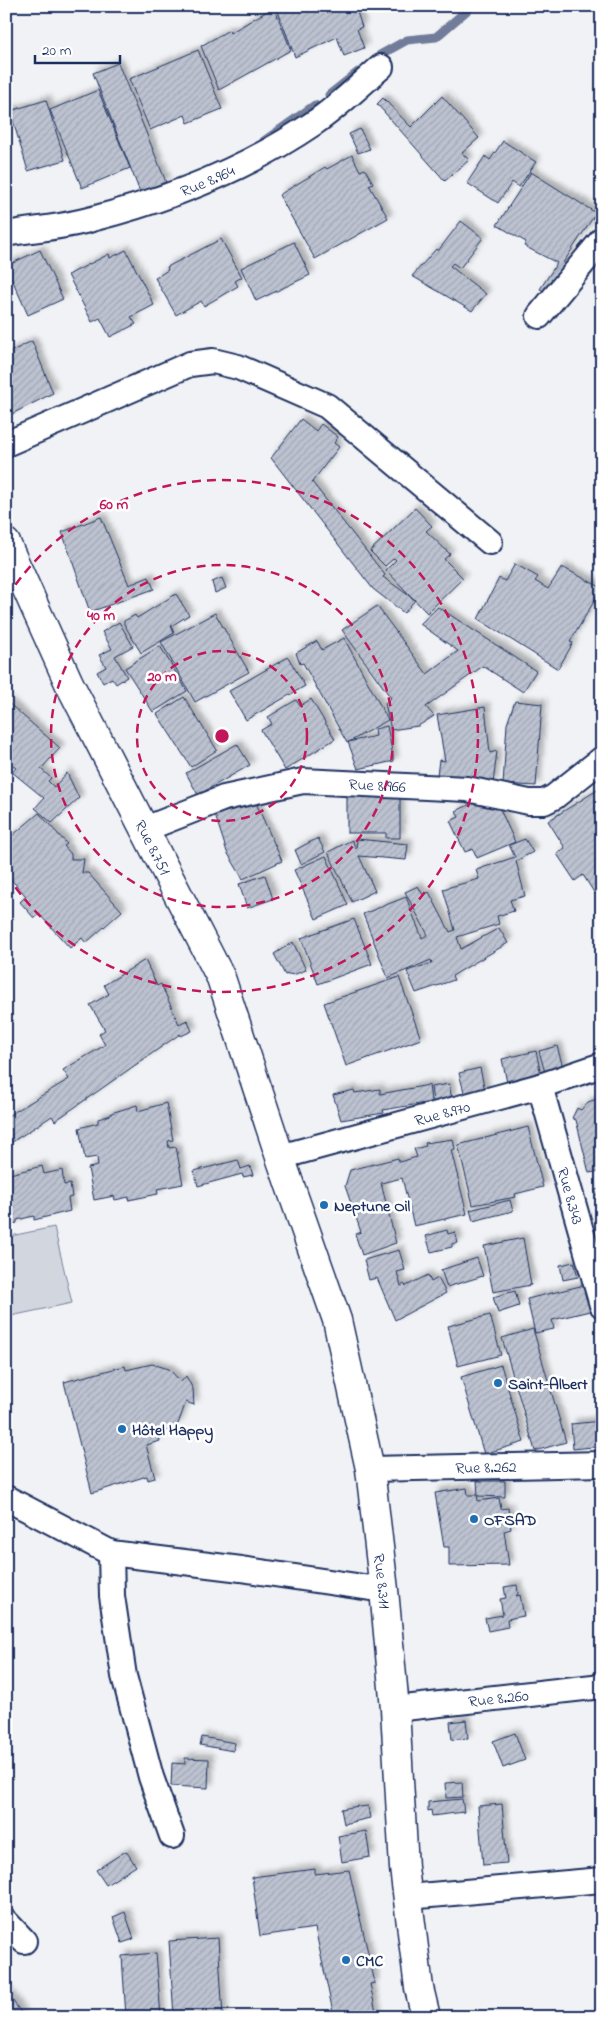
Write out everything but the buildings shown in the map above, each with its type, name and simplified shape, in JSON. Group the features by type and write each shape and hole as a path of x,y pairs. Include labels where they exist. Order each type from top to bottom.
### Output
{"main road":[{"name":"Rue 8.751","path":"6,543 69,684 146,829 221,978 280,1157"},
{"name":"Rue 8.311","path":"280,1157 337,1320 370,1469 395,1709 404,1868 419,1988 426,2017"}],"street":[{"name":"Rue 8.964","path":"6,234 91,220 164,197 233,168 276,147 315,122 381,67"},
{"path":"539,316 602,240"},
{"path":"6,444 190,364 213,361 238,367 326,406 490,542"},
{"name":"Rue 8.966","path":"146,829 224,798 303,780 467,789 530,802 544,802 602,759"},
{"name":"Rue 8.970","path":"280,1157 540,1086 602,1065"},
{"name":"Rue 8.343","path":"540,1086 602,1305"},
{"name":"Rue 8.262","path":"370,1469 602,1464"},
{"path":"6,1498 111,1553 241,1569 384,1590"},
{"path":"111,1553 112,1596 124,1676 151,1777 172,1836"},
{"name":"Rue 8.260","path":"395,1709 602,1686"},
{"path":"408,1897 602,1880"},
{"path":"6,1922 24,1941"}],"shaded area":[{"path":"54,1227 72,1303 6,1317 6,1237"}],"waterway":[{"path":"380,55 407,40 436,37 472,6"},
{"path":"329,95 358,72"},
{"path":"264,141 315,105"}],"place":[{"name":"Neptune Oil","path":"324,1205"},
{"name":"Saint-Albert","path":"498,1383"},
{"name":"Hôtel Happy","path":"122,1429"},
{"name":"OFSAD","path":"474,1519"},
{"name":"CMC","path":"346,1960"}]}
